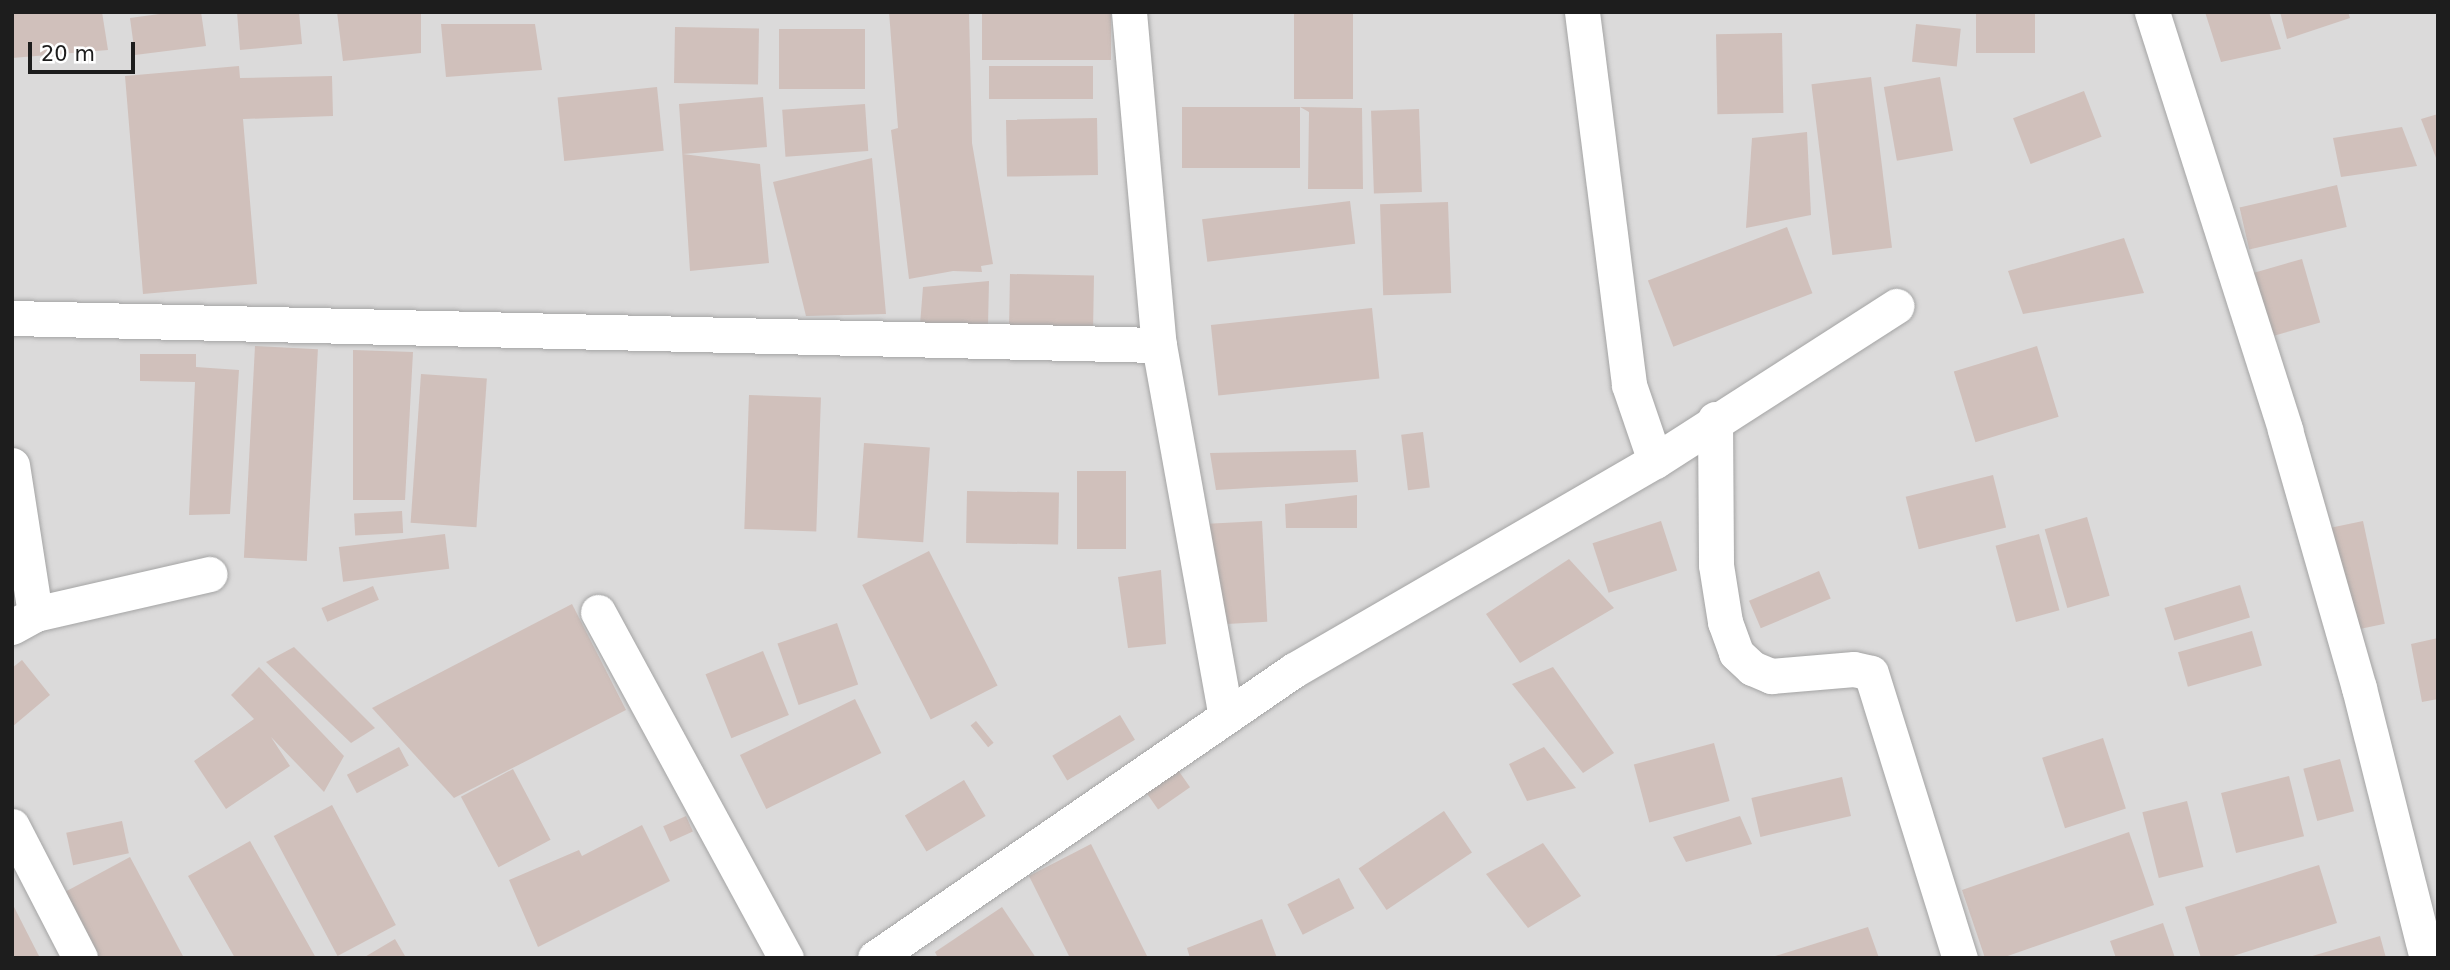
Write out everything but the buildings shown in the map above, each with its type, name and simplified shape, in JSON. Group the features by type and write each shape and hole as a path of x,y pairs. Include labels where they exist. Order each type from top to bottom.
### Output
{"street":[{"path":"1129,12 1159,345 1226,716"},
{"path":"1582,12 1629,385 1655,461"},
{"path":"2152,12 2288,443 2359,688 2427,958"},
{"path":"875,958 1294,670 1655,461 1714,419 1896,306"},
{"path":"12,318 1159,345"},
{"path":"1714,419 1716,565 1725,622 1736,653 1752,667 1771,676 1854,669 1871,673 1961,958"},
{"path":"12,465 24,620 209,574"},
{"path":"598,612 786,958"},
{"path":"12,826 80,958"}],"shaded area":[{"path":"12,12 2438,12 2438,958 12,958"}]}
